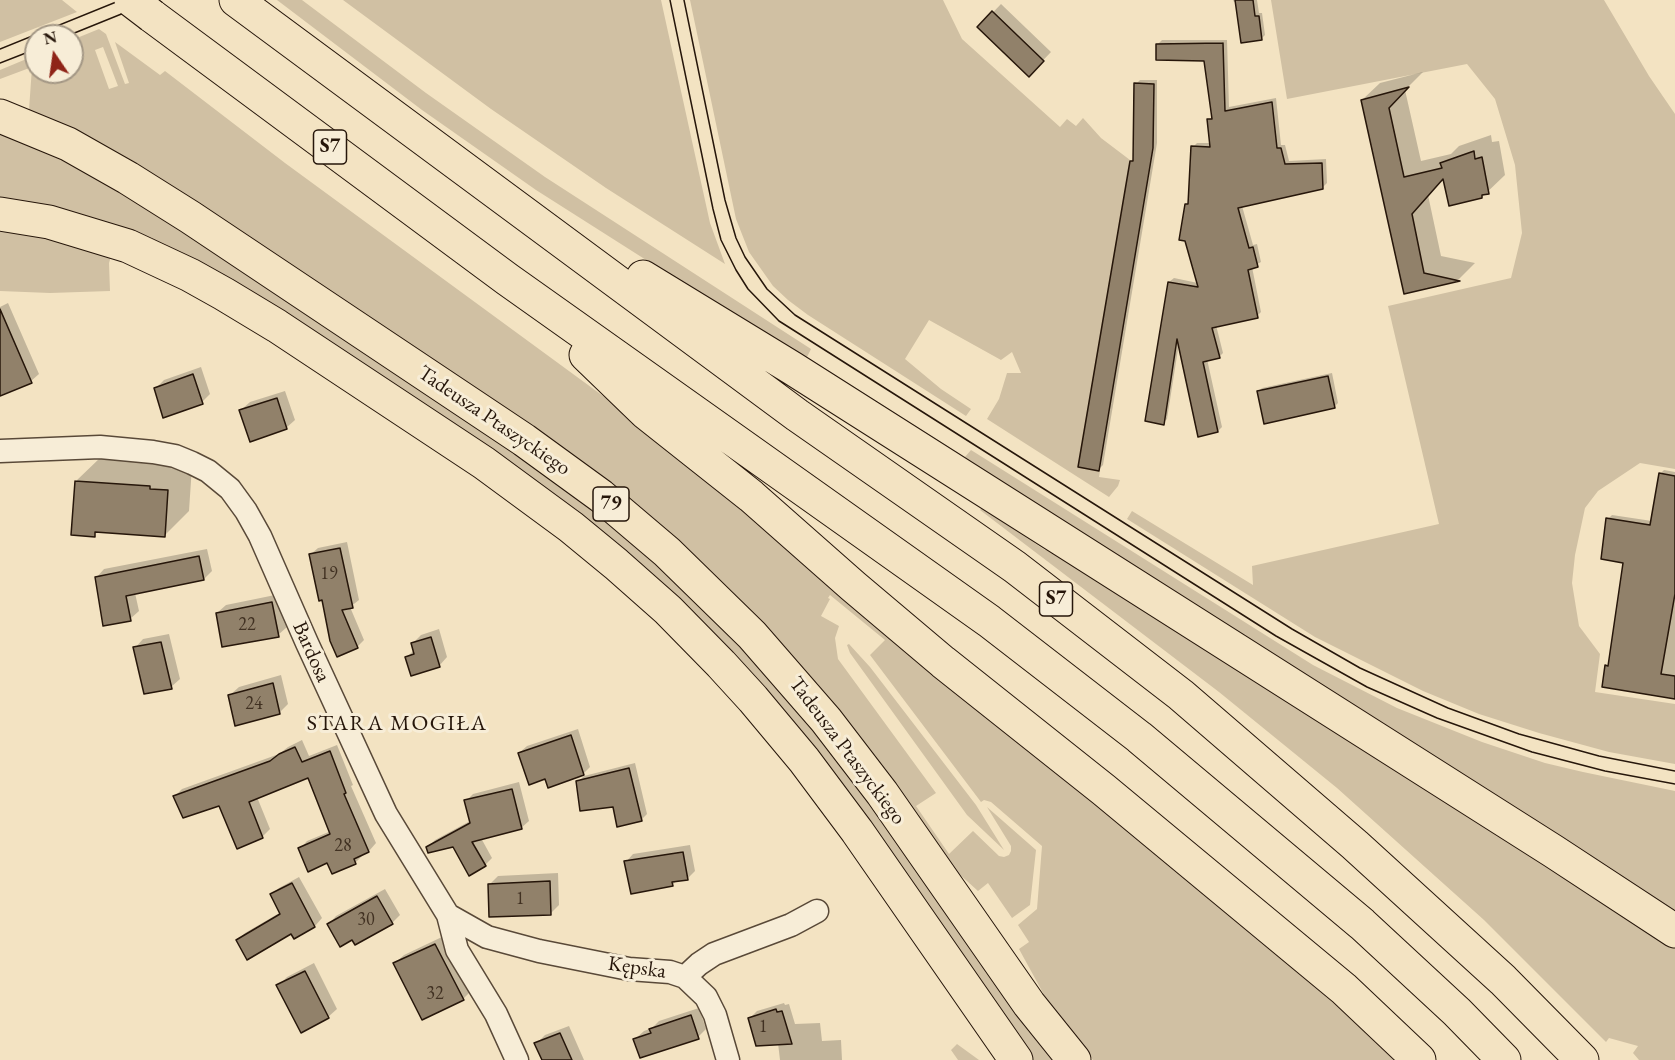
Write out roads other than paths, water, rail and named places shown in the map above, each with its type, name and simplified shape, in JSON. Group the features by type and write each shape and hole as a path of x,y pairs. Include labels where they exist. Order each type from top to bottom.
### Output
{"main road":[{"name":"S7","path":"236,0 798,415 1014,567 1181,695 1451,932 1503,980 1582,1060"},
{"name":"S7","path":"142,8 507,279 989,621 1130,729 1362,924 1457,1012 1504,1060"},
{"name":"Tadeusza Ptaszyckiego","path":"0,116 68,144 190,217 524,440 601,496 667,552 752,635 826,720 882,793 1029,1004 1074,1060"},
{"path":"490,188 792,368 1563,857 1675,931"},
{"name":"Tadeusza Ptaszyckiego","path":"0,214 49,222 119,243 158,259 224,294 286,331 484,463 549,510 616,564 668,610 721,664 797,752 857,831 1016,1060"},
{"path":"507,279 645,412 751,496 943,662 1104,790 1344,989 1419,1060"}],"street":[{"name":"Bardosa","path":"0,451 100,447 153,452 175,456 192,463 208,471 230,489 260,536 306,643 386,814 448,915 457,950 496,1014 517,1060"},
{"name":"Kępska","path":"448,915 487,937 538,951 629,969 670,972 685,977 714,954 791,925 817,911"},
{"path":"685,977 706,997 715,1015 728,1060"}],"tram line":[{"path":"0,49 121,0"},
{"path":"84,29 156,0"},
{"path":"670,0 721,240 748,289 779,321 1276,636 1367,687 1437,718 1532,752 1605,771 1675,784"},
{"path":"684,0 725,200 736,238 745,257 767,289 795,315 1292,629 1360,668 1448,708 1519,734 1599,756 1675,771"},
{"path":"0,63 24,54"}],"district":[{"name":"STARA MOGIŁA","path":"397,724"}]}
